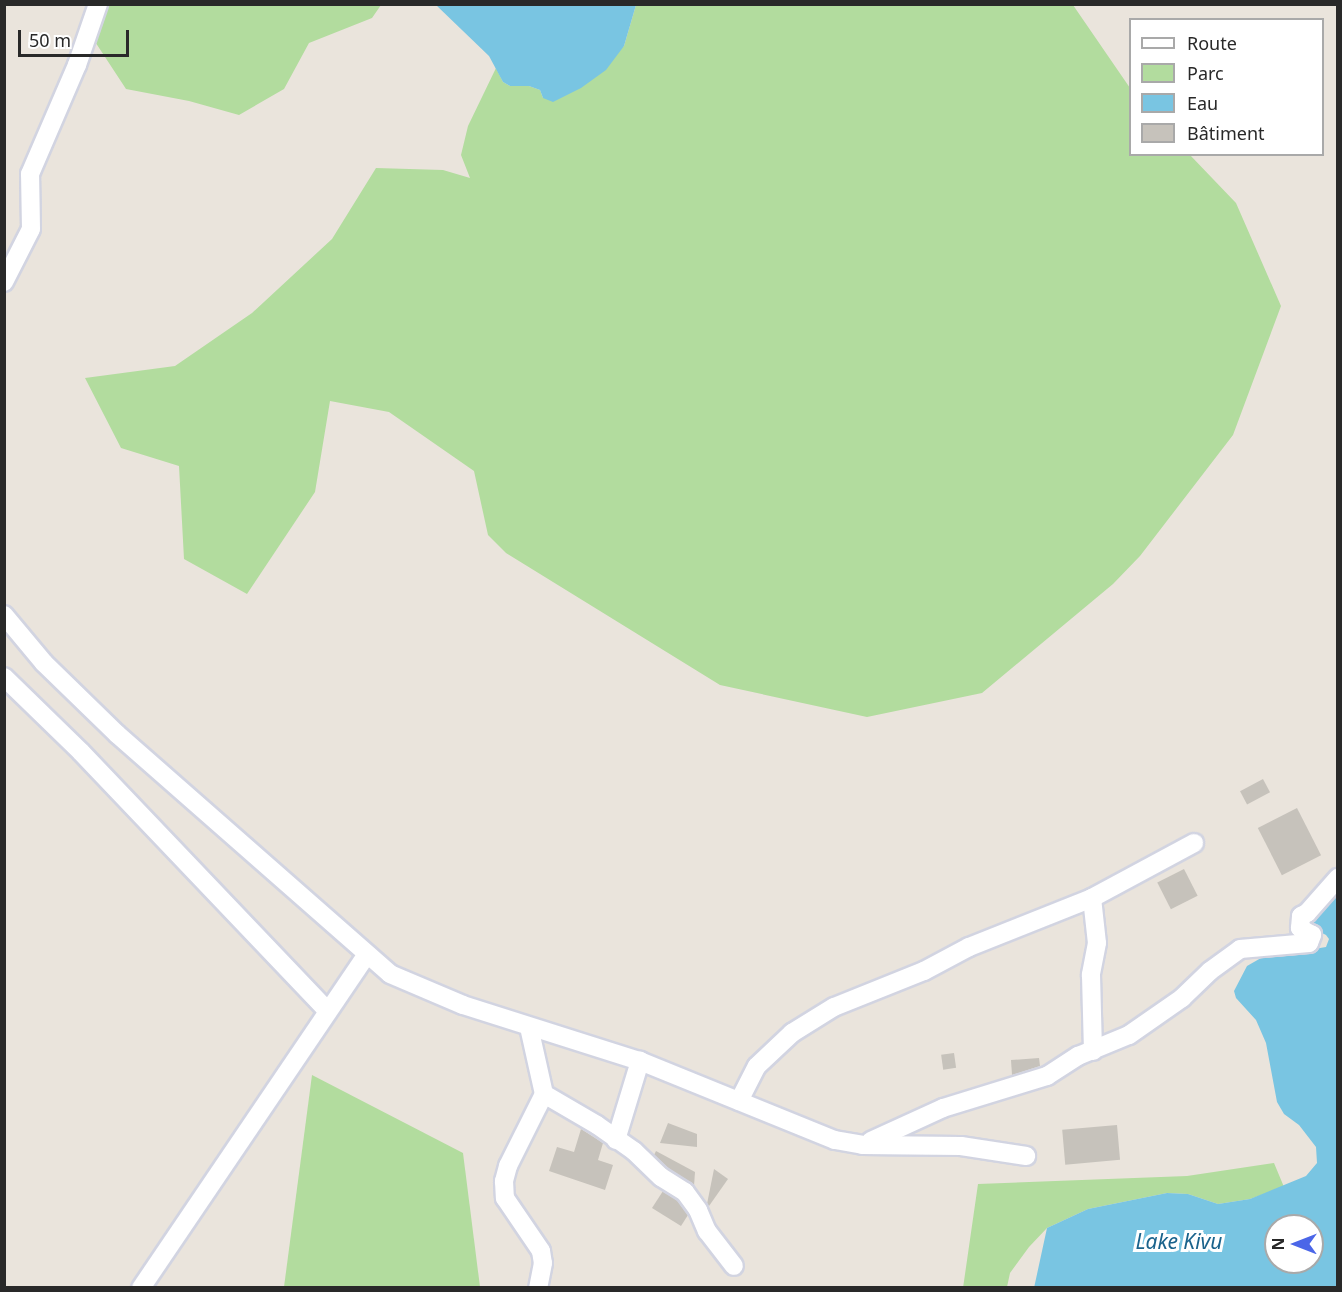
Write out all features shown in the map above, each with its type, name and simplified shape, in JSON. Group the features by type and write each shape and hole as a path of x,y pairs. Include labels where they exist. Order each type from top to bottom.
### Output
{"street":[{"path":"4,282 31,229 30,174 77,65 98,4"},
{"path":"4,615 44,663 117,734 390,974 463,1005 529,1028 581,1041 640,1061 811,1131 862,1145 961,1146 1026,1156"},
{"path":"4,677 81,752 327,1010"},
{"path":"740,1101 757,1066 792,1033 834,1007 924,971 969,947 1092,898 1194,843"},
{"path":"862,1145 943,1108 1047,1076 1078,1056 1129,1035 1182,998 1210,971 1240,950 1309,943 1312,935 1300,928 1301,916 1307,913 1338,878"},
{"path":"1092,898 1097,943 1091,975 1093,1051"},
{"path":"141,1287 367,954"},
{"path":"529,1028 544,1094 508,1166 504,1181 506,1198 541,1251 543,1263 538,1287"},
{"path":"616,1140 640,1061"},
{"path":"544,1094 597,1125 685,1192 698,1210 707,1231 734,1266"}],"green space":[{"path":"88,5 381,5 372,18 309,43 284,89 239,115 189,101 126,89 88,31"},
{"path":"636,5 1073,5 1129,87 1129,156 1191,156 1236,203 1281,306 1233,435 1140,556 1113,584 982,693 867,717 720,685 506,553 488,535 474,471 389,412 330,401 315,492 247,594 184,559 179,466 121,448 85,378 175,366 252,313 332,239 376,168 443,170 470,178 461,155 468,126 496,68 503,82 510,86 529,86 540,90 543,98 624,46"},
{"path":"312,1075 463,1153 480,1287 284,1287"},
{"path":"1274,1163 1284,1187 1250,1199 1218,1204 1188,1194 1167,1193 1088,1209 1047,1228 1029,1247 1010,1273 1007,1287 963,1288 978,1184 1187,1176"}],"water":[{"path":"436,5 636,5 624,46 606,70 581,88 553,102 543,98 540,90 529,86 510,86 503,82 489,56"},
{"name":"Lake Kivu","path":"1337,895 1337,1287 1034,1288 1047,1228 1088,1209 1167,1193 1188,1194 1218,1204 1250,1199 1306,1176 1317,1163 1316,1147 1299,1125 1284,1114 1277,1102 1266,1043 1256,1020 1236,998 1234,991 1247,966 1261,958 1326,947 1329,939 1326,935 1304,924 1318,908"}],"building":[{"path":"1263,779 1270,792 1247,804 1240,791"},
{"path":"1297,808 1321,855 1282,875 1258,828"},
{"path":"1184,869 1198,896 1171,909 1157,883"},
{"path":"954,1053 956,1068 943,1070 941,1055"},
{"path":"1039,1058 1040,1066 1012,1075 1011,1060"},
{"path":"668,1123 697,1134 697,1147 660,1143"},
{"path":"1117,1125 1120,1160 1065,1165 1062,1130"},
{"path":"581,1129 603,1143 598,1160 613,1165 605,1190 549,1171 557,1147 574,1152"},
{"path":"656,1151 695,1172 694,1186 668,1168 654,1155"},
{"path":"714,1169 728,1179 709,1206 707,1204"},
{"path":"663,1191 677,1200 688,1215 681,1226 652,1208"}]}
